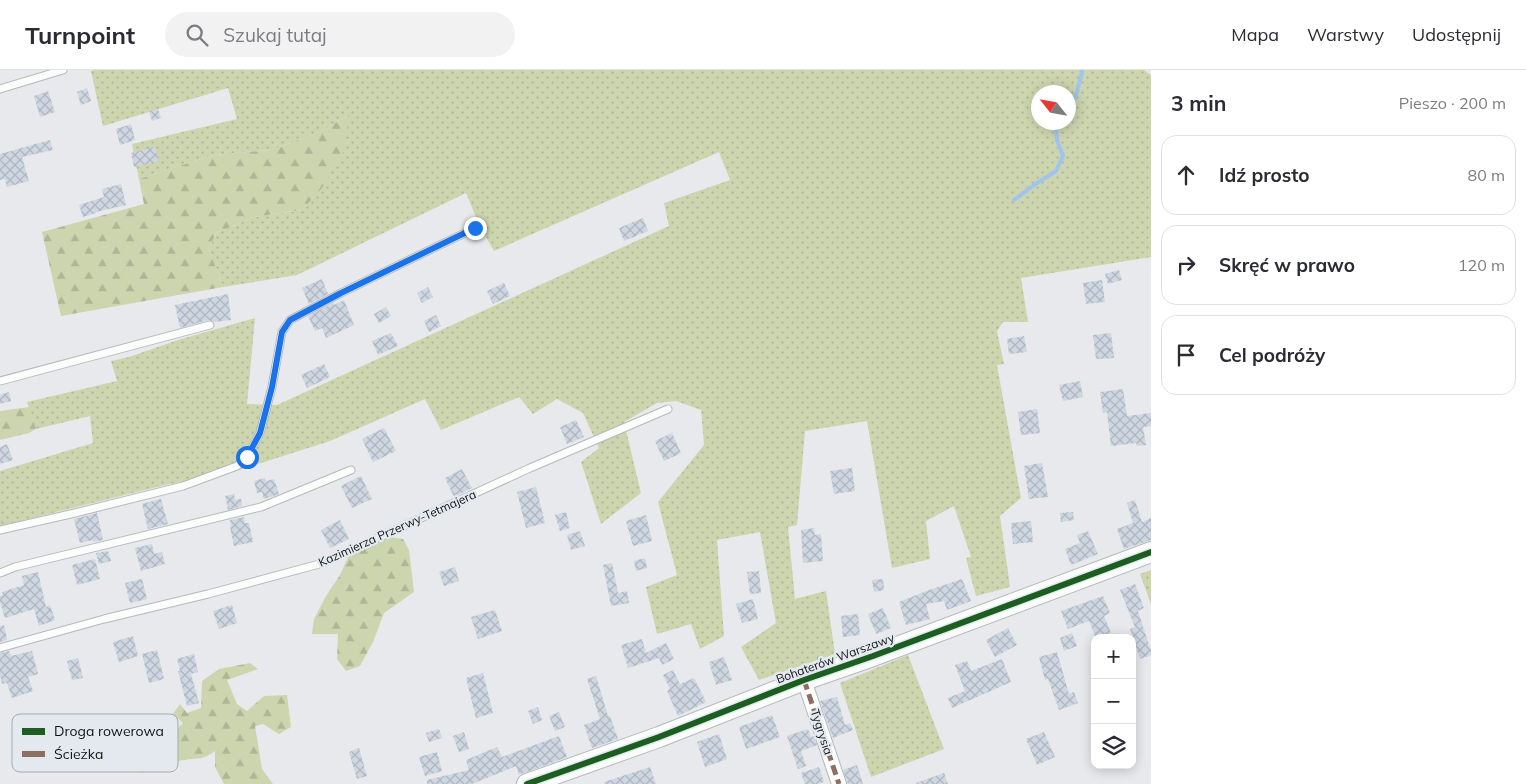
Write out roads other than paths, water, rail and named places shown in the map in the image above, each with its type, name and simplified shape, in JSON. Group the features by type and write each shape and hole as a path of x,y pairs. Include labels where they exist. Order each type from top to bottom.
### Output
{"street":[{"name":"Bohaterów Warszawy","path":"527,784 659,737 804,680 1151,552"},
{"name":"Tygrysia","path":"804,680 839,784"}],"lane":[{"path":"0,89 63,70"},
{"path":"0,530 75,514 183,486 237,466 247,457 260,433 272,387 282,332 290,320 475,228"},
{"path":"0,381 210,325"},
{"name":"Kazimierza Przerwy-Tetmajera","path":"0,648 104,619 208,594 323,563 530,468 668,408"},
{"path":"0,572 261,507 351,470"}],"waterway":[{"path":"1076,94 1081,70"},
{"path":"1014,200 1056,171 1063,156 1057,140 1056,130"}]}
